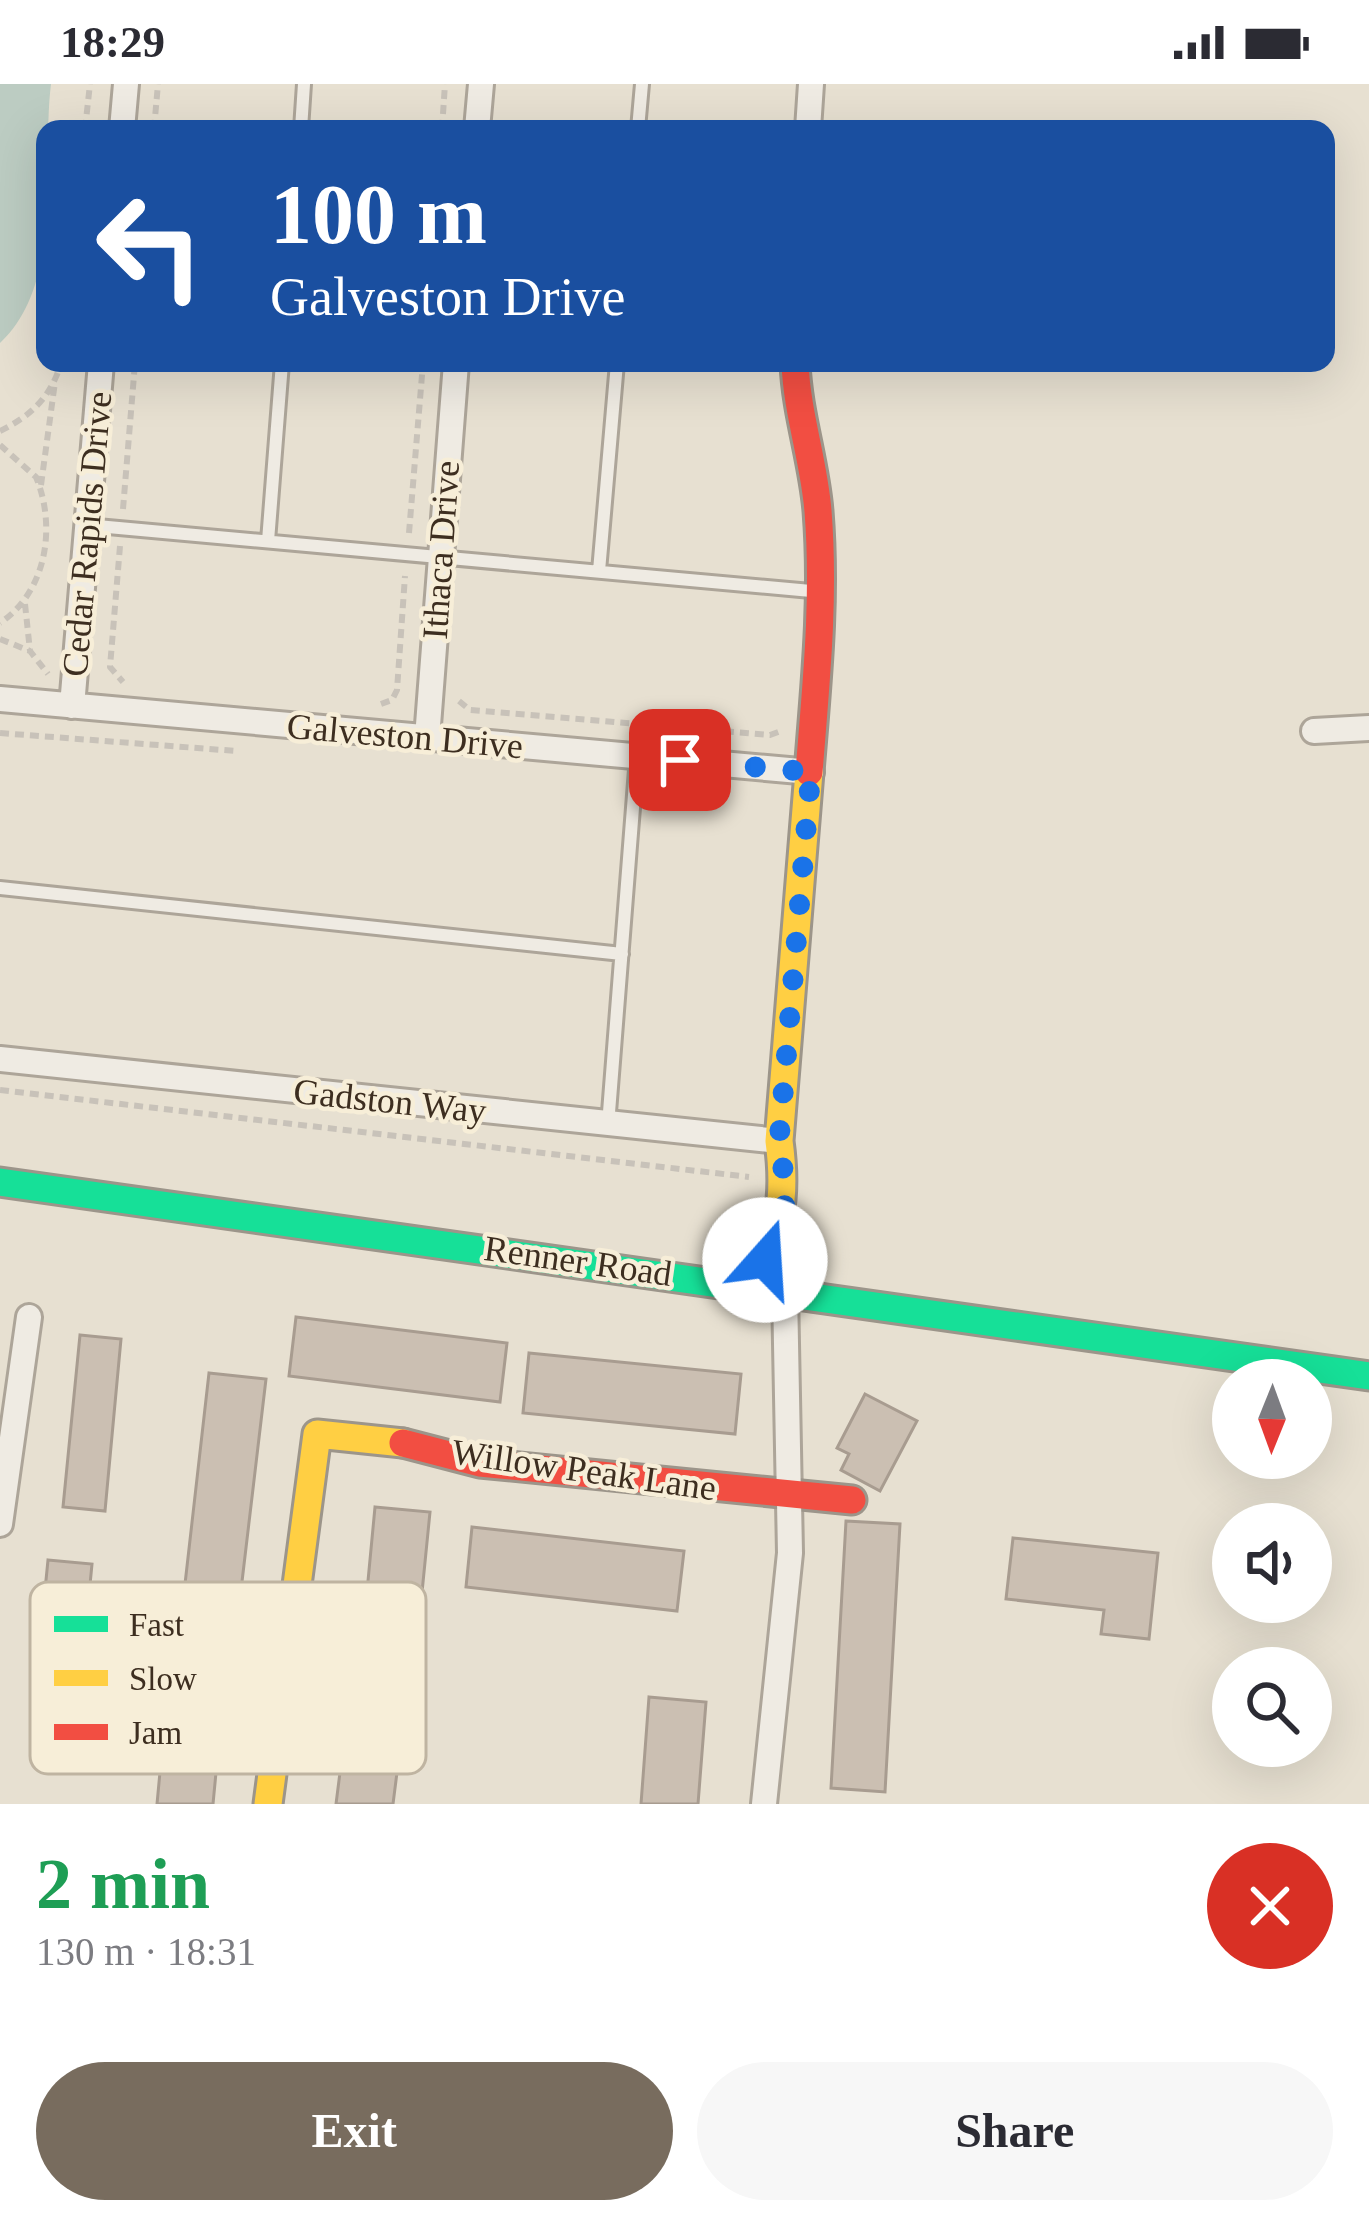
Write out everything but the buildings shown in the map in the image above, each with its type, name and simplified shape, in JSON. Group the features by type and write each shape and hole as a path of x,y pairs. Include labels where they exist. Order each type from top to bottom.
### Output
{"street":[{"path":"123,120 126,84"},
{"path":"478,120 481,84"},
{"path":"809,120 811,84"},
{"name":"Cedar Rapids Drive","path":"72,706 100,372"},
{"name":"Ithaca Drive","path":"427,738 455,372"},
{"path":"747,1286 782,1234 785,1184 779,1141 823,592 817,503 796,407 795,372"},
{"name":"Galveston Drive","path":"0,699 811,772"},
{"path":"1314,731 1369,728"},
{"name":"Gadston Way","path":"0,1059 779,1141"},
{"name":"Renner Road","path":"0,1182 1369,1376"},
{"path":"782,1234 815,1297"},
{"path":"764,1804 790,1553 785,1497 785,1291"},
{"path":"0,1524 9,1393 29,1318"},
{"name":"Willow Peak Lane","path":"297,1582 317,1434 398,1442 480,1463 785,1497 852,1500"},
{"name":"Willow Peak Lane","path":"268,1804 272,1774"}],"lane":[{"path":"302,120 304,84"},
{"path":"639,120 642,84"},
{"path":"268,541 281,372"},
{"path":"599,571 616,372"},
{"path":"86,525 823,592"},
{"path":"608,1125 637,757"},
{"path":"0,887 622,954"}],"path":[{"path":"86,120 90,84"},
{"path":"155,120 158,84"},
{"path":"443,120 445,84"},
{"path":"0,623 25,604 40,578 41,488 59,372"},
{"path":"134,372 110,667 121,682 145,684"},
{"path":"358,702 382,704 392,700 397,690 422,372"},
{"path":"0,431 33,411 56,382"},
{"path":"0,445 25,465 41,488"},
{"path":"0,640 30,651 25,604"},
{"path":"456,695 470,710 770,735 786,724"},
{"path":"0,1090 741,1172 755,1189"}],"shaded area":[{"path":"0,84 51,84 49,120 36,120 36,280 20,318 0,343"}],"traffic: fast":[{"path":"0,1182 1369,1376"}],"traffic: slow":[{"path":"747,1285 774,1233 781,1200 779,1141 809,772"},
{"path":"297,1582 317,1434 403,1443"},
{"path":"268,1804 272,1774"}],"traffic: jam":[{"path":"796,372 820,544 819,642 809,772"},
{"path":"403,1443 480,1463 852,1500"}],"route":[{"path":"680,760 811,772 779,1141 785,1184 782,1234 765,1260"}]}
